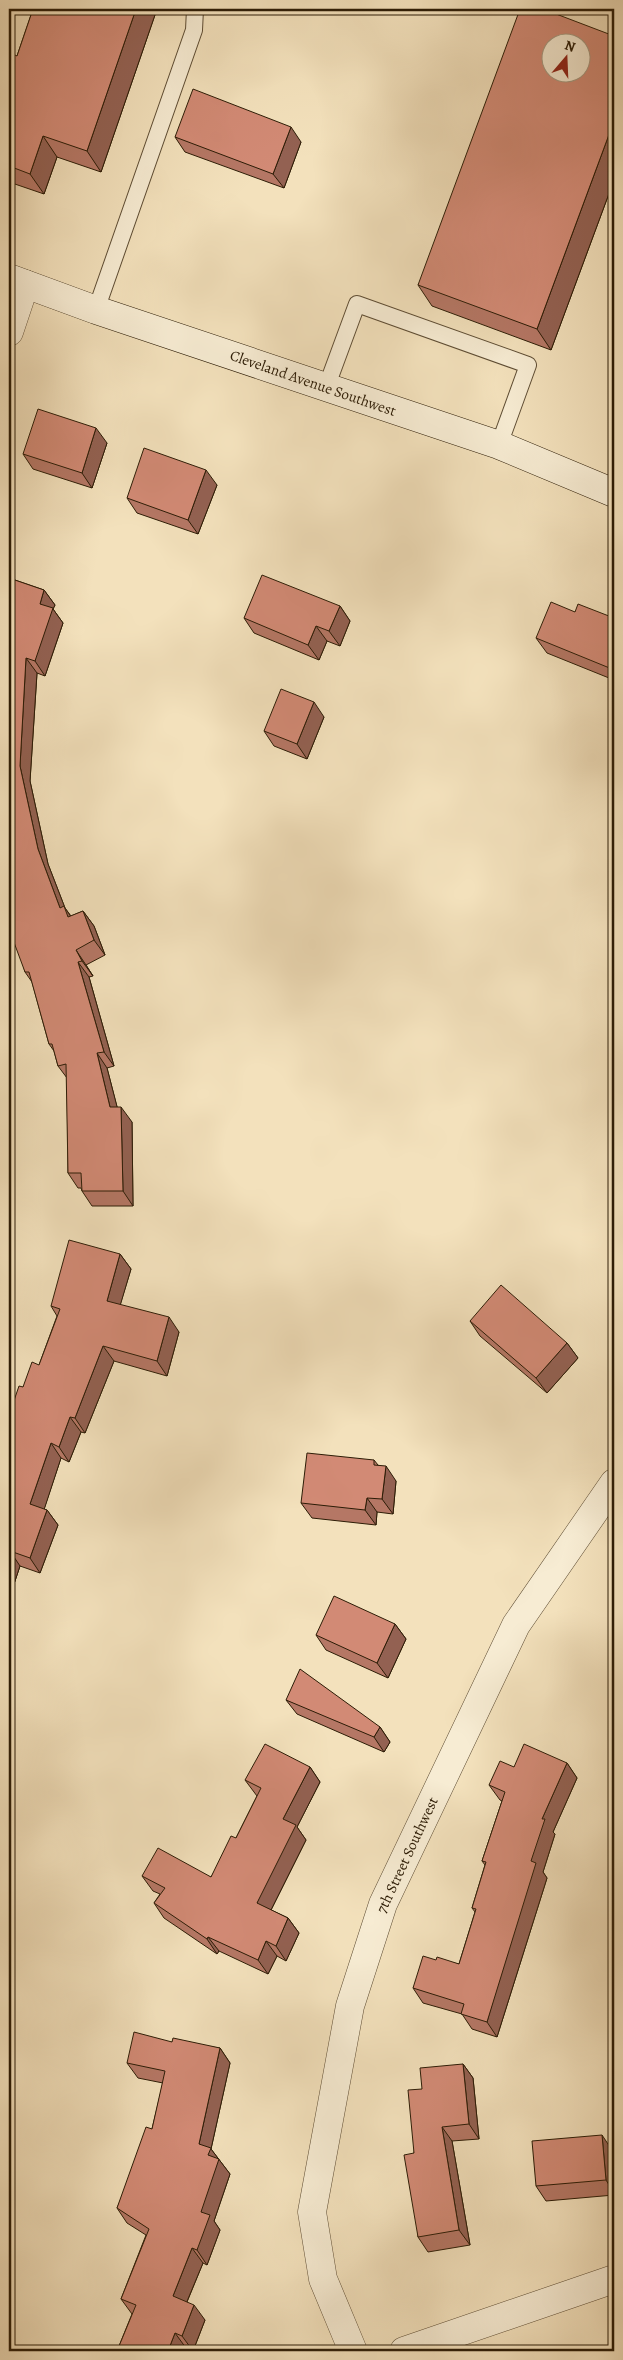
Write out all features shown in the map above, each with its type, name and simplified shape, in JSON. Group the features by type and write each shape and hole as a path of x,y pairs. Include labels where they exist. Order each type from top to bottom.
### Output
{"street":[{"name":"Cleveland Avenue Southwest","path":"17,281 96,310 498,445 614,493"},
{"path":"9,332 17,281"},
{"name":"7th Street Southwest","path":"353,2351 323,2280 312,2212 350,2006 383,1904 516,1624 614,1483"},
{"path":"404,2351 614,2279"}],"lane":[{"path":"96,310 194,30 195,9"},
{"path":"326,388 357,304 528,365 498,445"}],"building":[{"path":"33,9 136,9 87,151 43,136 30,174 9,166 9,65 13,54 17,56"},
{"path":"520,9 543,9 614,36 614,121 537,329 418,285"},
{"path":"193,89 291,127 273,174 175,137"},
{"path":"38,409 96,428 82,473 23,454"},
{"path":"144,448 206,470 188,520 127,498"},
{"path":"262,575 340,606 329,631 316,626 308,645 244,618"},
{"path":"9,578 44,590 40,604 53,608 35,661 26,658 20,766 38,849 60,908 64,906 68,917 83,911 94,940 76,950 82,961 78,962 104,1052 97,1053 110,1107 121,1107 123,1191 82,1191 81,1173 68,1173 66,1064 58,1066 52,1044 49,1044 29,972 25,972 9,929 9,927 13,926 9,914"},
{"path":"551,602 575,612 578,604 614,618 614,664 612,669 536,638"},
{"path":"281,689 314,702 297,744 264,731"},
{"path":"69,1240 120,1254 107,1301 169,1317 157,1361 103,1346 75,1418 70,1417 59,1447 51,1443 30,1504 47,1510 30,1558 10,1551 9,1555 9,1415 19,1386 23,1387 32,1362 39,1365 60,1309 51,1306"},
{"path":"501,1285 567,1343 536,1378 470,1321"},
{"path":"307,1453 374,1460 374,1465 386,1466 382,1499 367,1498 365,1510 301,1503"},
{"path":"334,1596 395,1624 377,1663 316,1635"},
{"path":"300,1669 380,1727 374,1737 286,1700"},
{"path":"265,1744 310,1767 283,1819 296,1825 257,1903 288,1918 276,1946 266,1941 258,1960 208,1937 207,1939 154,1903 165,1888 142,1876 158,1848 211,1877 231,1836 236,1838 261,1788 245,1780"},
{"path":"524,1744 567,1763 542,1819 545,1819 531,1861 536,1863 487,2022 461,2014 464,2004 413,1988 423,1956 436,1960 437,1957 459,1964 476,1909 472,1908 486,1862 482,1861 505,1792 489,1785 500,1761 514,1767"},
{"path":"134,2032 172,2042 173,2038 220,2048 199,2144 211,2148 208,2155 219,2159 201,2212 210,2215 197,2250 192,2248 173,2296 194,2305 182,2336 175,2333 168,2351 117,2351 136,2305 121,2299 149,2229 117,2208 146,2127 152,2129 165,2071 127,2063"},
{"path":"463,2064 469,2124 442,2127 459,2230 418,2237 404,2155 414,2153 408,2090 422,2089 420,2068"},
{"path":"602,2135 606,2180 536,2186 532,2141"}]}
